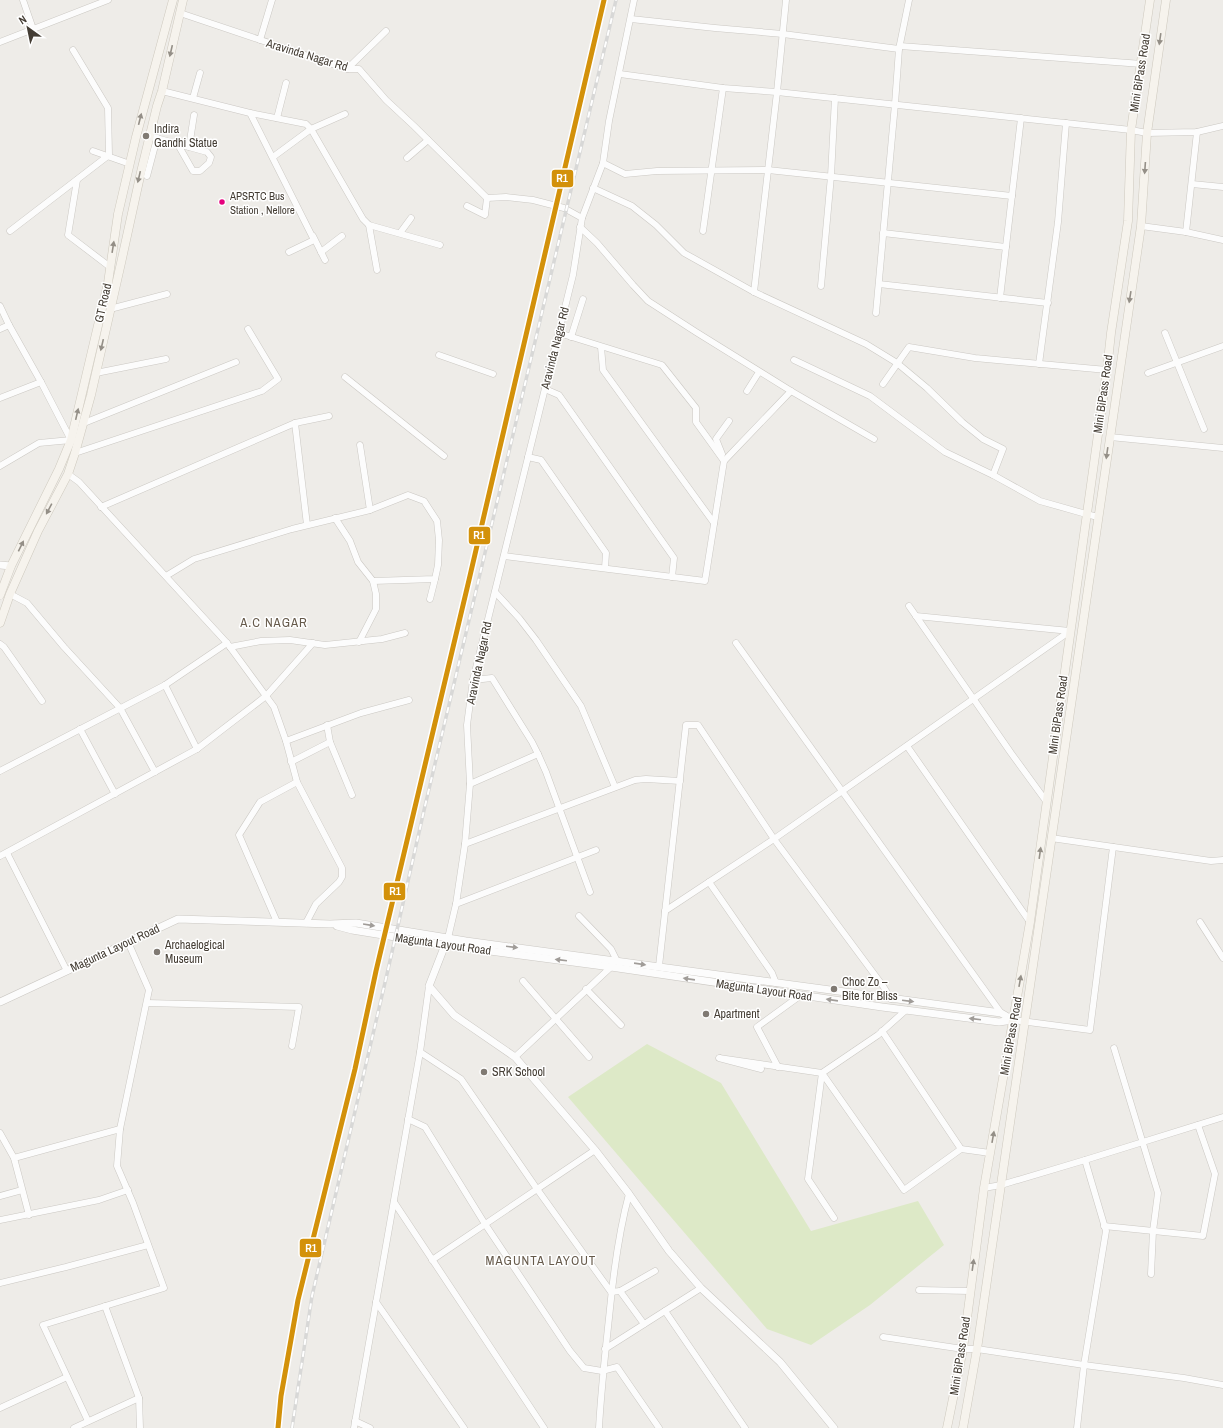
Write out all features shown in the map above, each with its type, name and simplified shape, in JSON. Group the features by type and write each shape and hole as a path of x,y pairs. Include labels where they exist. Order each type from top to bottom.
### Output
{"main road":[{"name":"GT Road","path":"0,595 11,566 59,469 71,440 108,283 118,214 147,92 173,0"},
{"path":"0,623 10,594 38,531 68,474 75,454 96,374 110,310 153,137 157,106 162,91 183,0"},
{"name":"Mini BiPass Road","path":"947,1428 963,1348 984,1188 1030,922 1107,370 1111,332 1128,221 1131,130 1142,64 1150,0"},
{"path":"963,1428 977,1349 1141,226 1147,133 1166,0"}],"street":[{"path":"22,0 33,29"},
{"path":"0,42 108,0"},
{"path":"260,40 272,0"},
{"name":"Aravinda Nagar Rd","path":"448,938 456,904 465,844 470,784 467,725 473,680 573,275 582,218 603,163 609,121 620,74 634,0"},
{"path":"754,292 786,0"},
{"path":"876,313 899,48 909,0"},
{"name":"Aravinda Nagar Rd","path":"180,13 347,69 359,69 386,100 487,198"},
{"path":"631,19 783,34 899,48 1142,64"},
{"path":"347,69 386,31"},
{"path":"73,50 108,108 109,156"},
{"path":"193,98 200,73"},
{"path":"620,74 723,88 895,104 1147,133 1197,132 1223,126"},
{"path":"277,118 286,83"},
{"path":"703,231 723,88"},
{"path":"162,91 250,113 306,124 311,129 363,219 369,225 440,245"},
{"path":"821,286 831,176 835,98"},
{"path":"250,113 325,260"},
{"path":"273,157 311,129 345,114"},
{"path":"189,147 194,115"},
{"path":"1000,298 1021,118"},
{"path":"1039,364 1058,222 1066,123"},
{"path":"1186,232 1197,132"},
{"path":"147,176 153,137 207,152 211,157 209,162 200,171 193,171 177,144"},
{"path":"407,158 428,140"},
{"path":"93,151 130,164"},
{"path":"10,231 109,156"},
{"path":"603,163 625,174 657,170 768,170 1012,196"},
{"path":"77,180 68,235 110,268"},
{"path":"1192,184 1223,187"},
{"path":"593,188 632,206 656,225 684,253 754,292 866,344 897,363 927,388 962,422 983,439 1003,449 993,475"},
{"path":"467,206 485,215 487,198 506,197 533,200 564,208 582,218"},
{"path":"400,234 411,218"},
{"path":"369,225 377,270"},
{"path":"1141,226 1186,232 1223,240"},
{"path":"580,227 597,243 632,285 648,301 790,391 874,439"},
{"path":"883,233 1006,247"},
{"path":"289,252 314,240 312,235"},
{"path":"321,252 342,236"},
{"path":"878,284 1048,303"},
{"path":"110,310 167,294"},
{"path":"571,338 583,299"},
{"path":"0,306 9,325 42,382 71,440 39,443 0,466"},
{"path":"0,329 9,325"},
{"path":"75,454 262,391 278,379 248,329"},
{"path":"1165,333 1204,430"},
{"path":"559,334 662,365 696,408 696,422 724,461"},
{"path":"1148,373 1223,346"},
{"path":"601,347 603,370 714,523"},
{"path":"883,384 909,347 975,358 1107,370"},
{"path":"439,355 493,374"},
{"path":"96,374 166,360"},
{"path":"794,360 870,396 945,452 1040,500 1098,517"},
{"path":"84,422 236,362"},
{"path":"747,391 760,372"},
{"path":"345,377 444,456"},
{"path":"0,398 42,382"},
{"path":"545,389 559,395 674,558 672,577"},
{"path":"724,461 790,391"},
{"path":"102,507 295,423 329,416"},
{"path":"504,556 705,581 724,461 716,439 729,421"},
{"path":"295,423 307,525"},
{"path":"1110,437 1223,448"},
{"path":"360,445 370,510"},
{"path":"528,457 541,460 606,553 604,568"},
{"path":"68,474 79,482 229,645 274,707 286,741 297,782 340,863 342,874 339,882 316,904 306,923"},
{"path":"166,576 194,559 307,525 370,510 408,495 424,501 437,521 439,540 438,565 430,599"},
{"path":"335,518 350,541 358,562 373,581 376,594 376,609 359,642"},
{"path":"0,565 11,566"},
{"path":"373,581 435,579"},
{"path":"495,592 519,618 536,640 581,706 615,787"},
{"path":"10,594 27,603 64,647 120,708 155,772"},
{"path":"909,606 1046,802"},
{"path":"916,616 1081,632"},
{"path":"665,911 774,839 1070,631"},
{"path":"0,771 165,685 229,645 261,641 290,640 325,645 382,639 405,633"},
{"path":"0,856 197,749 266,696 313,643"},
{"path":"736,643 841,792 1001,1013"},
{"path":"0,644 4,647 42,701"},
{"path":"473,680 492,678 529,736 538,754 560,809 590,892"},
{"path":"165,685 197,749"},
{"path":"286,741 361,713 409,700"},
{"path":"327,725 330,742 352,795"},
{"path":"659,966 686,725 698,725 774,839 883,986 891,999"},
{"path":"80,728 116,794"},
{"path":"291,762 330,742"},
{"path":"907,746 1030,922"},
{"path":"470,784 538,754"},
{"path":"465,844 635,780 646,779 680,781"},
{"path":"278,922 239,835 260,802 297,782"},
{"path":"1051,838 1211,861 1223,860"},
{"path":"1013,1020 1090,1030 1113,847"},
{"path":"456,904 596,850"},
{"path":"7,853 67,970"},
{"path":"709,882 772,973 776,983"},
{"path":"579,916 611,949 617,961"},
{"name":"Magunta Layout Road","path":"0,1002 178,919 330,924 356,923 448,938 1001,1013 1013,1020"},
{"path":"1200,922 1223,958"},
{"name":"Magunta Layout Road","path":"330,924 352,930 445,945 611,967 906,1010 999,1022 1013,1020"},
{"path":"88,1421 44,1325 164,1288 128,1190 117,1166 120,1129 150,990 128,942"},
{"path":"354,1428 420,1052 429,986 445,945"},
{"path":"514,1057 611,967"},
{"path":"523,981 589,1057"},
{"path":"429,986 454,1015 514,1057 595,1150 629,1194 669,1251 701,1288 780,1362 834,1428"},
{"path":"586,989 621,1026"},
{"path":"778,1067 757,1027 801,995"},
{"path":"147,1003 299,1007 292,1046"},
{"path":"761,1069 719,1058 822,1073 882,1031 906,1010"},
{"path":"882,1031 961,1149"},
{"path":"1114,1048 1158,1193 1153,1231 1151,1274"},
{"path":"420,1052 461,1079 611,1292"},
{"path":"822,1073 904,1190 961,1149 990,1153"},
{"path":"822,1073 808,1179 834,1218"},
{"path":"984,1188 1001,1185 1223,1117"},
{"path":"408,1119 425,1127 485,1224 570,1351 584,1368 602,1371 617,1367 659,1428"},
{"path":"1104,1226 1203,1236 1215,1174 1198,1125"},
{"path":"14,1158 120,1129"},
{"path":"0,1133 14,1158 29,1215"},
{"path":"432,1260 595,1150"},
{"path":"1077,1428 1084,1365 1106,1231 1085,1160"},
{"path":"1215,1174 1223,1175"},
{"path":"0,1196 22,1190"},
{"path":"0,1220 99,1200 128,1190"},
{"path":"599,1428 602,1371 611,1292 621,1223 629,1194"},
{"path":"394,1202 544,1428"},
{"path":"0,1283 148,1245"},
{"path":"611,1292 620,1291 655,1271"},
{"path":"605,1349 701,1288"},
{"path":"919,1290 970,1291"},
{"path":"620,1291 644,1324"},
{"path":"376,1302 464,1428"},
{"path":"105,1306 139,1398 140,1428"},
{"path":"665,1311 745,1428"},
{"path":"884,1337 1184,1378 1223,1385"},
{"path":"0,1408 67,1377"},
{"path":"74,1428 139,1398"},
{"path":"355,1421 370,1428"}],"green space":[{"path":"647,1044 721,1083 811,1231 918,1201 944,1245 870,1305 811,1345 767,1329 568,1097"}],"railway":[{"path":"292,1428 312,1296 425,806 616,0"}],"transit line":[{"name":"R1","path":"278,1428 281,1396 298,1300 355,1069 376,971 604,0"}],"place":[{"name":"Indira Gandhi Statue","path":"146,136"},
{"name":"APSRTC Bus Station , Nellore","path":"222,202"},
{"name":"Archaelogical Museum","path":"157,952"},
{"name":"Choc Zo – Bite for Bliss","path":"834,989"},
{"name":"Apartment","path":"706,1014"},
{"name":"SRK School","path":"484,1072"}],"district":[{"name":"A.C NAGAR","path":"274,622"},
{"name":"MAGUNTA LAYOUT","path":"541,1260"}]}
